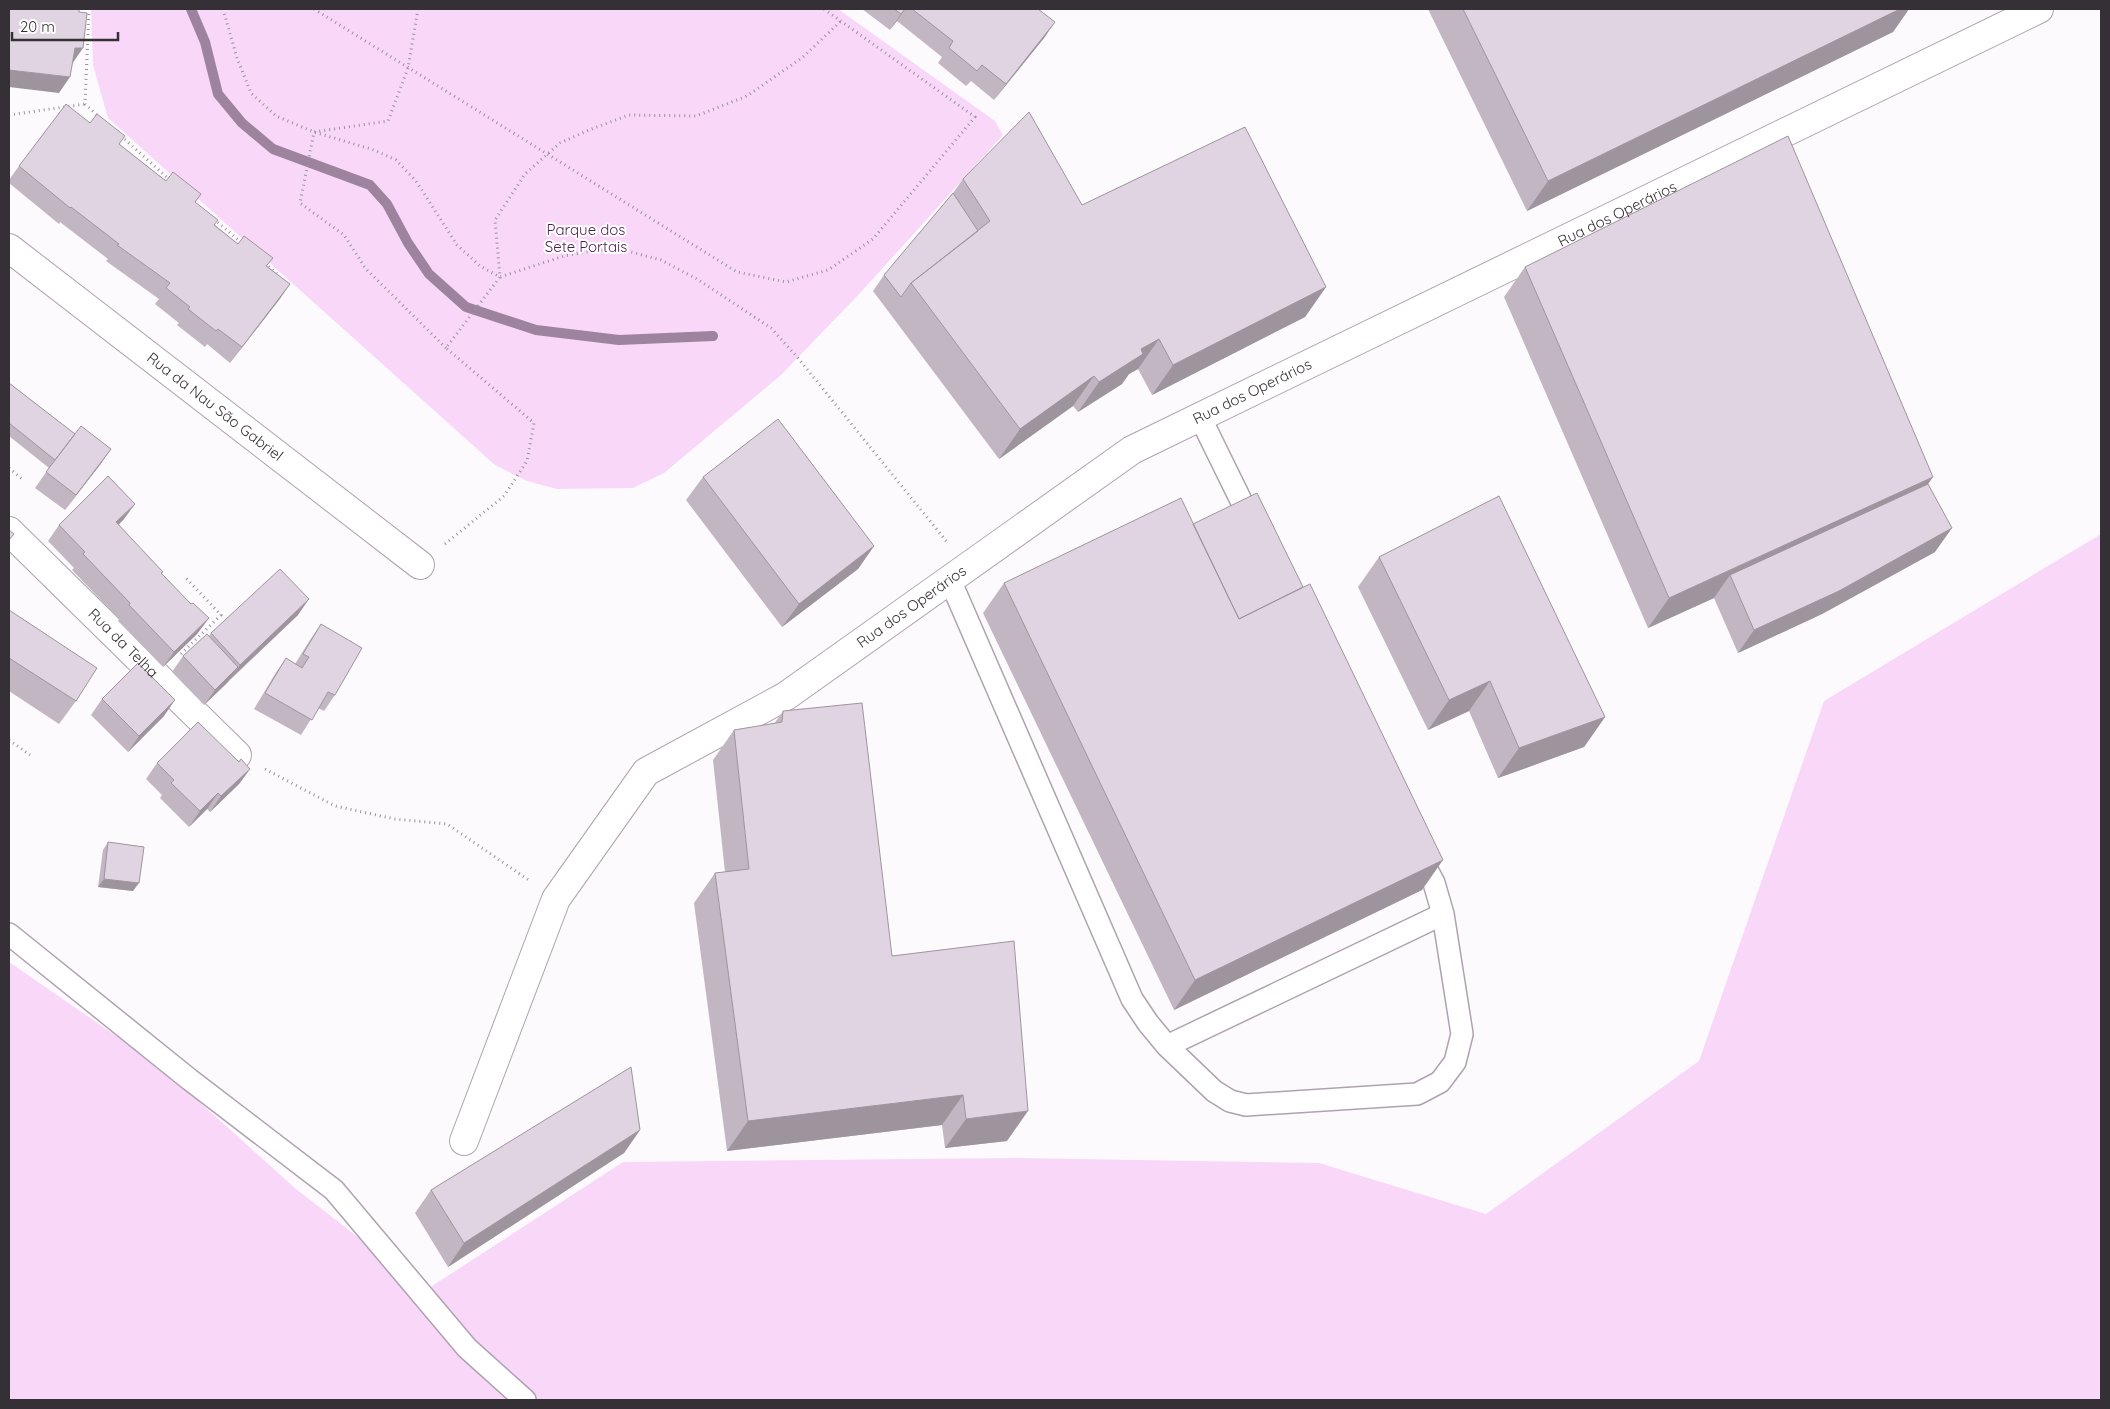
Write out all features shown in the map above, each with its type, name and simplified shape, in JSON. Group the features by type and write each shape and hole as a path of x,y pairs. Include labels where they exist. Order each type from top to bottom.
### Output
{"street":[{"name":"Rua dos Operários","path":"464,1141 556,899 646,772 786,696 1132,450 2039,9"},
{"name":"Rua da Nau São Gabriel","path":"9,248 420,565"},
{"name":"Rua da Telha","path":"9,531 237,755"}],"lane":[{"path":"1200,417 1262,540"},
{"path":"959,573 1132,999 1148,1023 1167,1046 1214,1091 1230,1102 1246,1105 1417,1094 1440,1082 1455,1062 1462,1034 1443,914 1434,883 1407,831"},
{"path":"1167,1046 1443,914"},
{"path":"9,934 189,1079 334,1190 467,1348 524,1400"}],"path":[{"path":"89,9 85,104 100,118"},
{"path":"223,9 237,58 251,93 276,116 314,132 374,150 396,160 416,181 457,245 480,266 500,277"},
{"path":"314,9 737,272 786,282 828,270 873,239 975,116 824,9"},
{"path":"314,132 388,120 408,68 418,9"},
{"path":"500,277 495,220 525,174 560,143 628,115 696,116 747,96 803,57 841,21"},
{"path":"9,115 85,104"},
{"path":"115,131 175,184"},
{"path":"314,132 300,203 344,235 366,269 446,348 534,422 526,461 504,496 420,565"},
{"path":"212,217 250,250"},
{"path":"446,348 500,277 564,256 597,250 627,252 661,260 697,278 771,328 798,358 959,573"},
{"path":"264,263 280,276"},
{"path":"9,468 22,479"},
{"path":"158,677 221,615 184,576"},
{"path":"9,740 30,755"},
{"path":"237,755 335,806 395,819 447,824 556,899"}],"green space":[{"name":"Parque dos Sete Portais","path":"91,9 838,9 995,121 1003,135 862,291 781,375 664,473 633,488 557,489 527,481 495,465 108,118 93,65"},
{"path":"2101,534 2101,1400 9,1400 9,962 157,1064 296,1189 426,1290 623,1162 1017,1158 1319,1163 1486,1214 1699,1061 1824,701"}],"building":[{"path":"9,9 79,9 79,12 87,13 83,48 75,48 70,77 9,70"},
{"path":"894,9 905,9 901,14"},
{"path":"912,9 1038,9 1055,22 1006,84 982,65 977,71 949,48 953,41"},
{"path":"1463,9 1900,9 1548,181"},
{"path":"66,104 90,123 97,114 125,136 119,144 166,181 173,172 201,194 195,202 218,220 214,225 238,244 244,236 273,258 266,266 290,284 242,347 218,329 216,331 188,309 190,307 166,288 170,283 117,245 119,244 70,208 19,166"},
{"path":"1029,112 1082,205 1245,127 1326,287 1173,365 1159,339 1141,349 1143,354 1099,382 1094,376 1020,429 911,283 990,221 963,179"},
{"path":"1788,136 1933,477 1669,598 1525,267"},
{"path":"953,193 978,231 911,283 901,297 884,275"},
{"path":"9,383 75,434 55,460 9,423"},
{"path":"778,419 874,546 799,604 703,477"},
{"path":"81,426 111,449 76,495 46,472"},
{"path":"108,476 135,504 116,522 191,604 193,603 209,618 174,652 129,605 130,603 83,554 85,552 59,525"},
{"path":"1928,484 1952,528 1839,591 1754,630 1730,575"},
{"path":"1257,493 1303,587 1239,619 1193,524"},
{"path":"1499,496 1605,717 1519,748 1490,681 1449,700 1379,557"},
{"path":"1181,498 1239,619 1310,584 1443,860 1195,980 1004,583"},
{"path":"9,530 14,534 9,540"},
{"path":"280,569 309,599 240,665 211,633"},
{"path":"9,610 97,668 76,701 9,658"},
{"path":"321,624 362,648 335,695 328,692 312,720 265,693 286,658 302,668 309,657 303,654"},
{"path":"207,634 238,667 215,690 183,656"},
{"path":"138,663 175,700 139,736 102,699"},
{"path":"862,703 892,956 1014,941 1028,1111 966,1119 963,1095 748,1121 715,873 749,869 734,730 782,722 783,711"},
{"path":"198,722 239,762 241,759 250,769 221,796 218,793 200,811 171,783 174,780 157,763"},
{"path":"108,842 144,847 139,883 104,879"},
{"path":"631,1067 640,1130 464,1243 431,1190"}],"waterway":[{"path":"191,9 205,42 218,94 242,123 273,149 370,185 387,204 408,243 429,274 466,307 536,330 619,340 713,336"}]}
